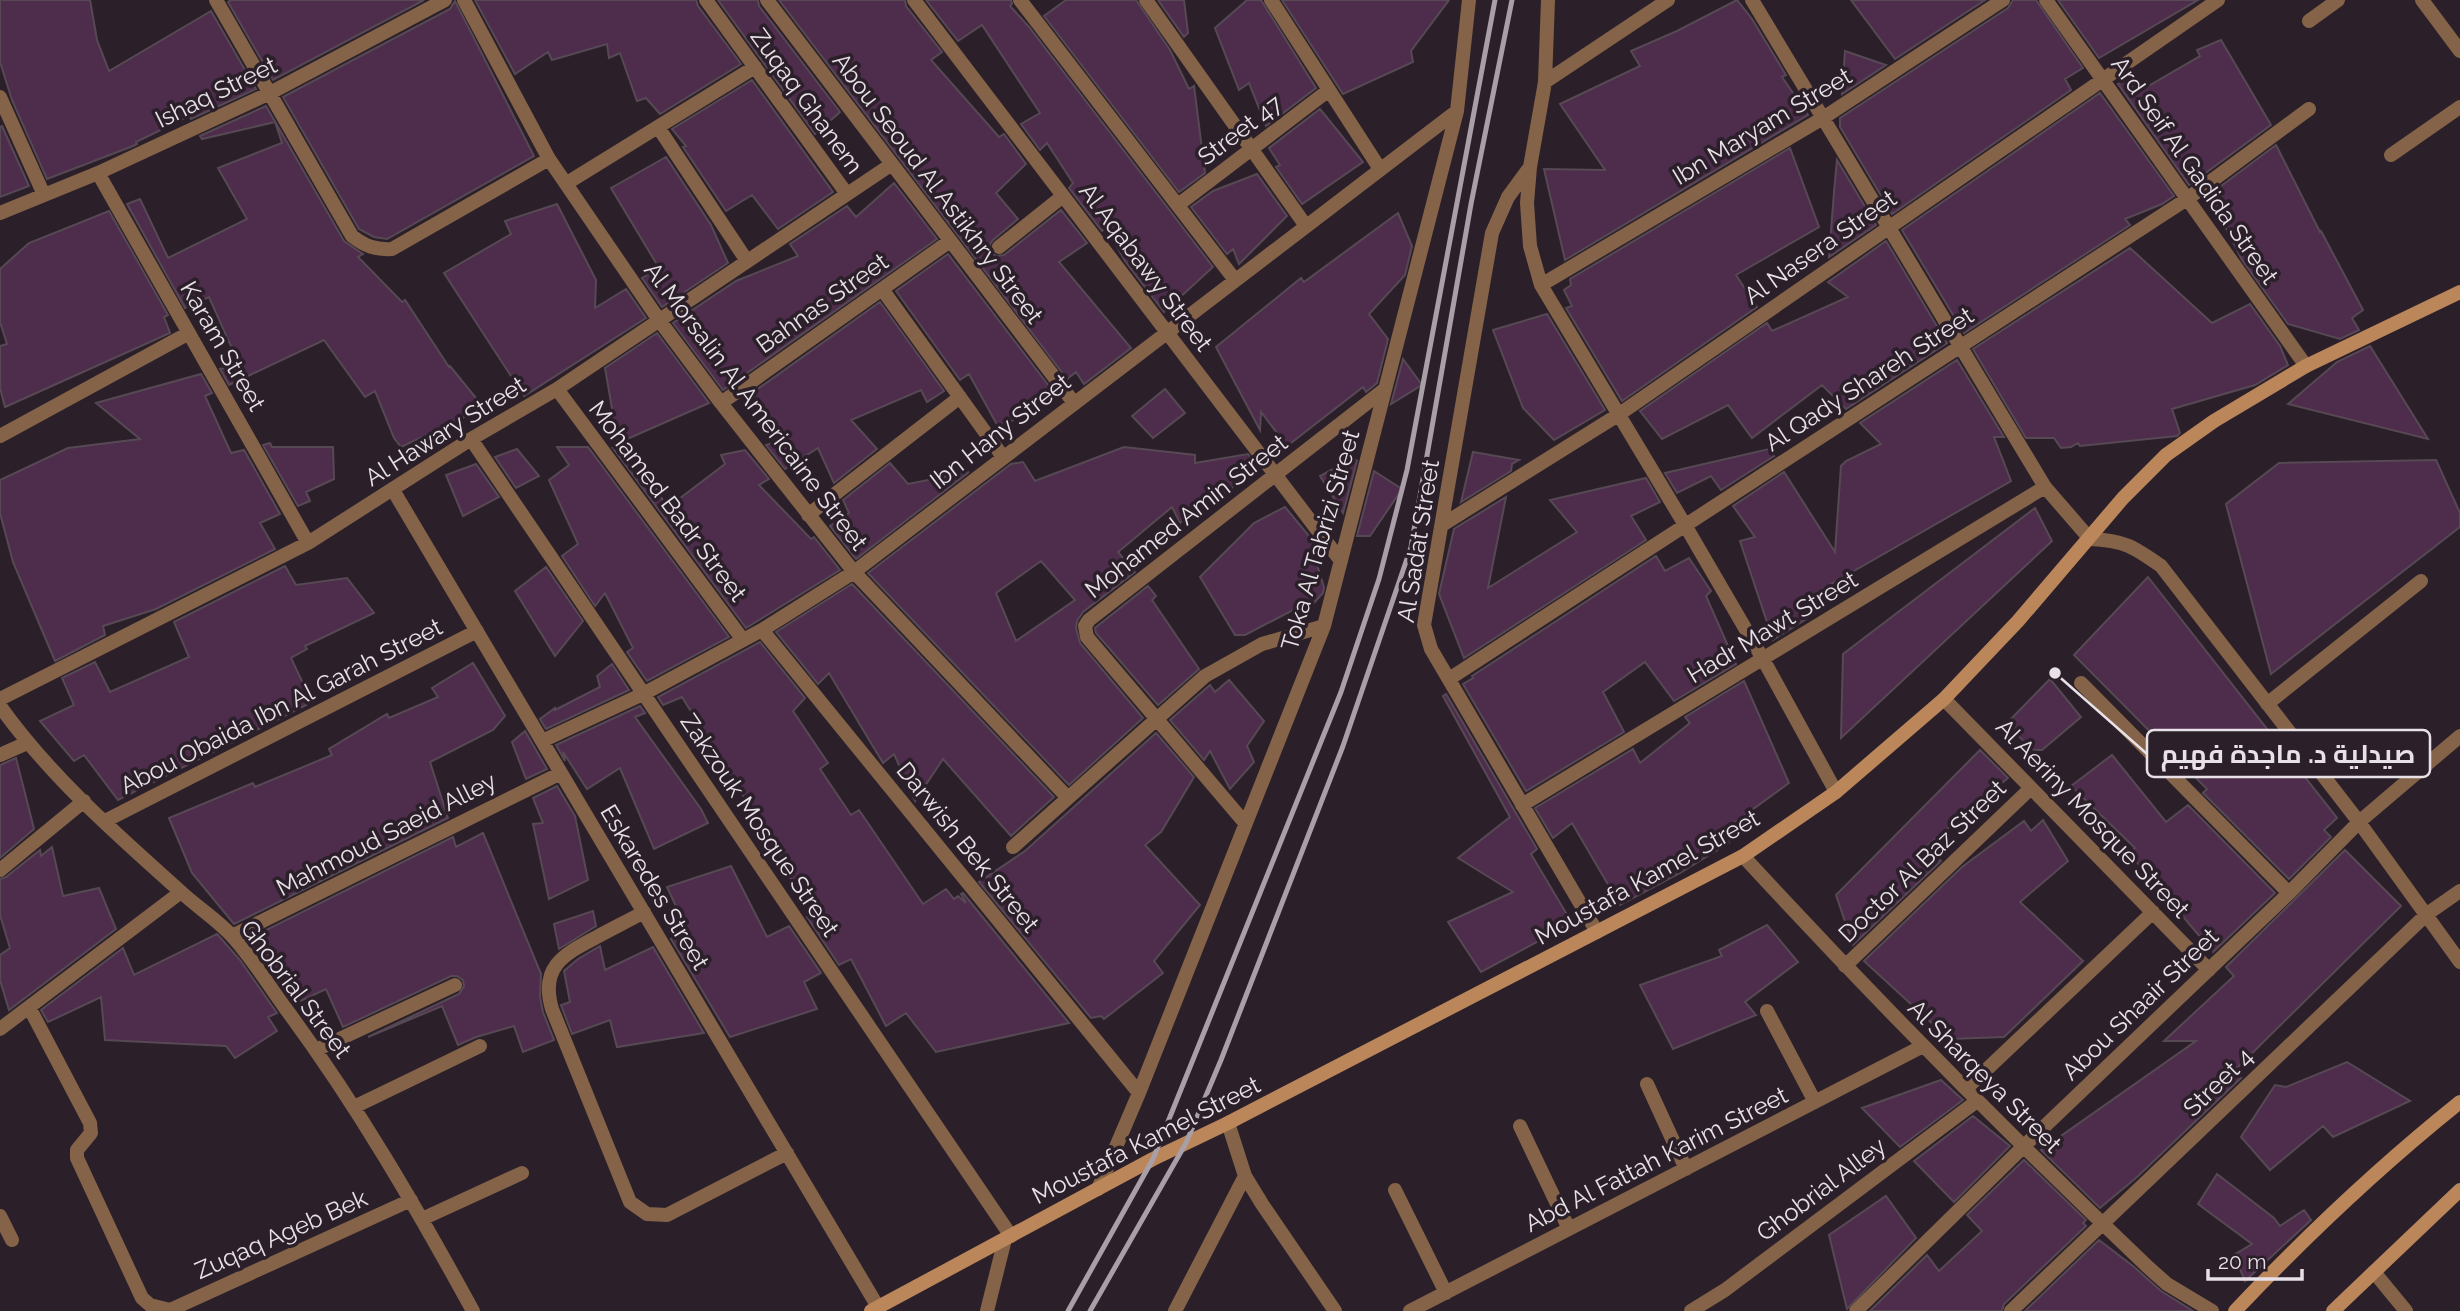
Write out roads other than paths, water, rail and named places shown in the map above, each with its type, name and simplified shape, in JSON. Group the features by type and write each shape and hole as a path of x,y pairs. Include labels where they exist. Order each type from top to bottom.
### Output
{"main road":[{"name":"Moustafa Kamel Street","path":"874,1309 1153,1159 1228,1123 1743,856 1836,792 1944,699 2018,621 2123,498 2166,455 2214,421 2306,366 2460,292"},
{"path":"2235,1311 2340,1208 2457,1108"},
{"path":"2333,1311 2459,1195"}],"street":[{"path":"216,0 352,236 370,247 392,249 549,159"},
{"name":"Ishaq Street","path":"0,213 98,173 270,93 445,0"},
{"name":"Al Morsalin Al Americaine Street","path":"464,0 549,159 659,320 721,403 854,572 1068,798"},
{"name":"Zuqaq Ghanem","path":"706,0 847,194"},
{"name":"Abou Seoud Al Astikhry Street","path":"767,0 1073,403"},
{"name":"Al Aqabawy Street","path":"914,0 1341,561"},
{"path":"1020,0 1235,280"},
{"path":"1146,0 1306,226"},
{"path":"1271,0 1380,169"},
{"name":"Toka Al Tabrizi Street","path":"1098,1189 1139,1093 1324,626 1457,111 1469,0"},
{"path":"1548,0 1545,82 1530,167 1527,203 1531,246 1541,285 1763,659 1836,792"},
{"path":"1545,82 1668,0"},
{"path":"1752,0 2045,487 2090,539 2115,540 2136,548 2161,566 2359,822 2460,961"},
{"name":"Ibn Maryam Street","path":"1541,285 1823,117 2003,0"},
{"name":"Ard Seif Al Gadida Street","path":"2046,0 2306,366"},
{"name":"Al Nasera Street","path":"1443,525 1618,415 2218,0"},
{"path":"2309,21 2338,0"},
{"path":"2422,0 2460,51"},
{"path":"567,183 755,67"},
{"name":"Street 47","path":"1178,205 1329,90"},
{"path":"0,97 44,195"},
{"path":"2391,155 2460,107"},
{"name":"Al Qady Shareh Street","path":"1449,680 2187,199 2309,109"},
{"name":"Ibn Hany Street","path":"542,741 643,694 762,630 854,572 1457,111"},
{"path":"658,127 747,261"},
{"name":"Al Hawary Street","path":"0,699 308,543 471,439 557,389 892,164"},
{"name":"Al Sadat Street","path":"1530,167 1508,197 1492,233 1424,625 1431,649 1597,932"},
{"name":"Karam Street","path":"98,173 308,543"},
{"path":"999,247 1063,196"},
{"name":"Bahnas Street","path":"721,403 950,241"},
{"path":"882,289 1003,457"},
{"path":"0,436 189,333"},
{"name":"Mohamed Badr Street","path":"557,389 743,640"},
{"name":"Mohamed Amin Street","path":"1245,823 1087,637 1086,623 1385,389"},
{"path":"808,515 960,397"},
{"name":"Zakzouk Mosque Street","path":"471,439 1008,1237"},
{"name":"Hadr Mawt Street","path":"1522,805 2045,487"},
{"name":"Eskaredes Street","path":"393,490 787,1153 874,1309"},
{"path":"2267,704 2421,581"},
{"path":"1013,847 1205,676 1262,644 1324,626"},
{"name":"Darwish Bek Street","path":"762,630 1139,1093"},
{"name":"Abou Obaida Ibn Al Garah Street","path":"105,821 477,631"},
{"path":"2081,683 2289,893"},
{"name":"Al Aeriny Mosque Street","path":"1944,699 2209,970"},
{"name":"Ghobrial Street","path":"0,706 27,743 84,801 232,936 316,1050 354,1107 411,1200 473,1311"},
{"name":"Abou Shaair Street","path":"1856,1311 2289,893 2359,822 2460,736"},
{"path":"0,755 27,743"},
{"name":"Mahmoud Saeid Alley","path":"232,936 561,772"},
{"name":"Doctor Al Baz Street","path":"1845,966 2031,788"},
{"path":"0,870 84,801"},
{"name":"Al Sharqeya Street","path":"1743,856 1923,1046 2102,1224 2167,1283 2212,1311"},
{"name":"Street 4","path":"2011,1311 2427,914 2460,891"},
{"path":"0,1029 181,892"},
{"path":"644,912 571,950 552,970 548,983 552,1009 631,1202 638,1210 647,1214 667,1215 787,1153"},
{"path":"1966,1089 2153,912"},
{"path":"316,1050 455,985"},
{"path":"29,1007 90,1123 89,1139 79,1147 77,1158 142,1298 150,1305 170,1310"},
{"path":"1767,1011 1815,1102"},
{"path":"354,1107 480,1046"},
{"name":"Abd Al Fattah Karim Street","path":"1410,1311 1923,1046"},
{"path":"1647,1084 1686,1169"},
{"name":"Ghobrial Alley","path":"1691,1311 1725,1290 1977,1101"},
{"path":"1228,1123 1245,1176 1335,1311"},
{"path":"1520,1126 1569,1229"},
{"path":"422,1219 522,1173"},
{"path":"1175,1311 1245,1176"},
{"path":"1395,1190 1446,1293"},
{"name":"Zuqaq Ageb Bek","path":"170,1310 411,1200"},
{"path":"0,1216 12,1240"},
{"path":"987,1311 1008,1237"},
{"path":"2374,1272 2406,1311"}],"railway":[{"path":"1068,1311 1153,1159 1341,692 1379,579 1407,470 1495,0"},
{"path":"1090,1311 1186,1143 1221,1060 1343,746 1411,547 1471,204 1512,0"}],"place":[{"name":"صيدلية د. ماجدة فهيم","path":"2055,673"}]}
